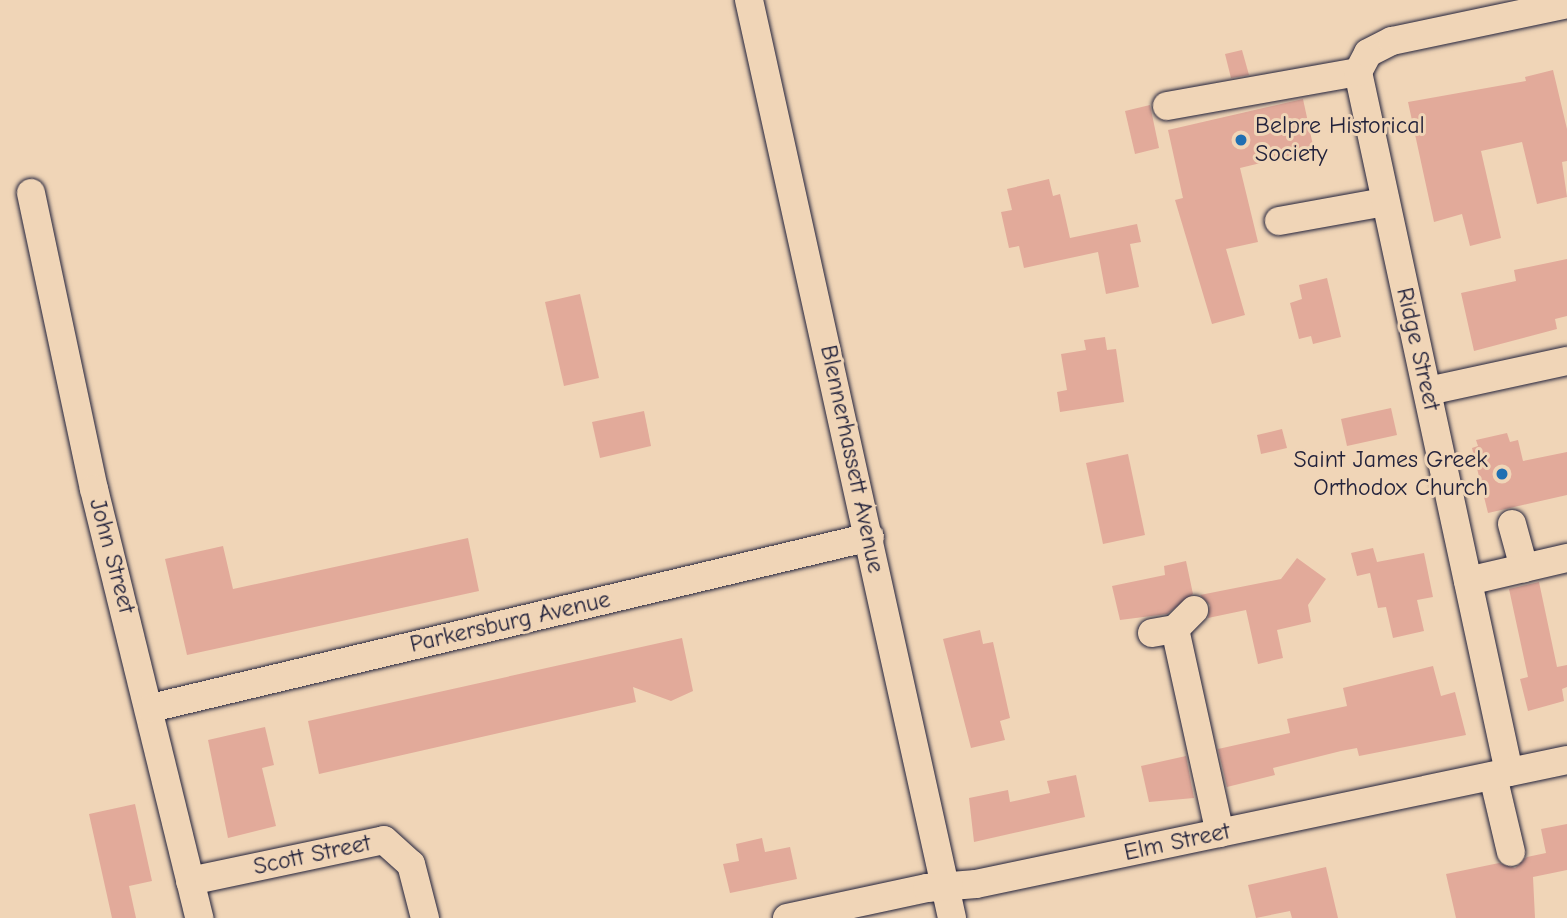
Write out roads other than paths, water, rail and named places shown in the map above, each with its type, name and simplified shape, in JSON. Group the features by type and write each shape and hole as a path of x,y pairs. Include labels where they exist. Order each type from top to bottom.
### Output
{"street":[{"name":"Blennerhassett Avenue","path":"749,0 870,537 952,918"},
{"path":"1167,106 1363,63 1392,41 1567,4"},
{"name":"Ridge Street","path":"1363,63 1385,202 1468,581 1501,774 1511,852"},
{"name":"John Street","path":"31,193 94,489 151,708 199,918"},
{"path":"1279,220 1385,202"},
{"path":"1428,391 1567,361"},
{"path":"1512,524 1524,568"},
{"name":"Parkersburg Avenue","path":"151,708 870,537"},
{"path":"1468,581 1567,558"},
{"path":"1173,624 1220,833"},
{"name":"Elm Street","path":"786,918 1220,833 1567,760"},
{"name":"Scott Street","path":"190,881 384,840 411,864 425,918"}],"place":[{"name":"Belpre Historical Society","path":"1241,140"},
{"name":"Saint James Greek Orthodox Church","path":"1502,474"}]}
